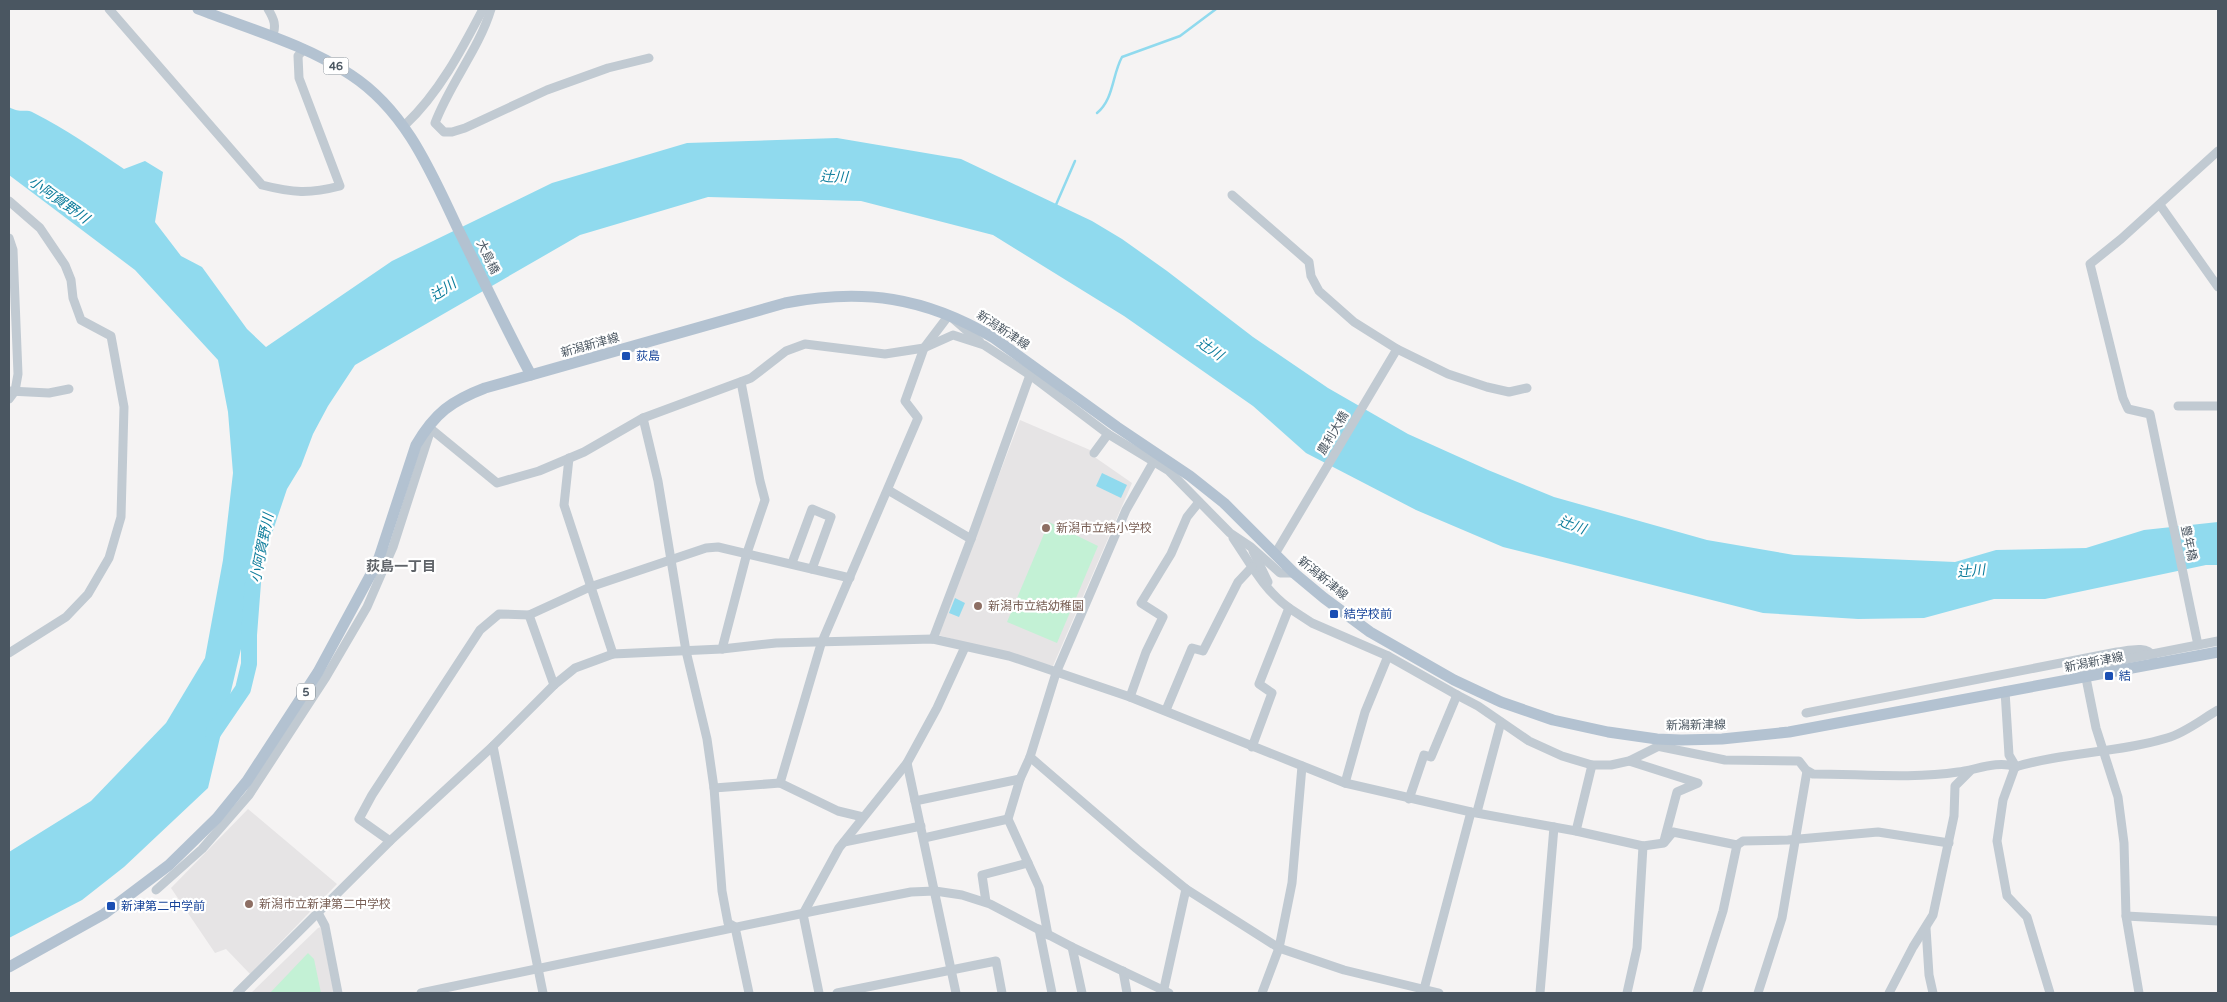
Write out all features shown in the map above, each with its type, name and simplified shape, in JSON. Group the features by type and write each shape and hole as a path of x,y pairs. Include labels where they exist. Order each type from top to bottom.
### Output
{"main road":[{"name":"46","path":"198,9 304,48 351,75 374,92 405,125"},
{"name":"大島橋","path":"405,125 433,176 517,349 532,375"},
{"name":"新潟新津線","path":"532,375 785,303 824,296 874,296 949,314 994,338 1112,431 1190,476 1224,503 1294,573 1370,632 1454,680 1501,702 1552,720 1608,732 1657,739 1681,740 1722,739 1789,732 2218,652"},
{"name":"5","path":"9,967 104,914 169,865 217,818 247,781 318,672 374,570 416,445 447,406 462,397 532,375"}],"street":[{"path":"109,9 262,185 289,192 310,193 340,186 299,78 298,56 304,48"},
{"path":"268,9 274,20 275,29 272,37"},
{"path":"405,125 432,95 457,58 483,9"},
{"path":"491,9 484,27 441,107 435,123 444,132 465,128 547,90 608,68 649,58"},
{"path":"2218,151 2160,205 2218,287"},
{"path":"1232,195 1309,262 1310,276 1319,291 1354,322 1398,349 1448,374 1509,392 1526,388"},
{"path":"9,201 40,228 65,265 71,280 73,298 81,320 111,336 124,407 120,517 109,558 88,594 66,617 9,653"},
{"name":"豊年橋","path":"2160,205 2090,264 2123,398 2128,409 2150,414 2198,645"},
{"path":"9,238 13,250 18,374 9,399"},
{"path":"780,783 821,644 918,418 905,401 924,348 949,314 984,345 1169,471 1230,534 1263,584 1275,598 1312,623 1388,656 1478,706 1529,740 1562,756 1592,765 1629,762 1698,783 1677,792 1664,843"},
{"path":"156,890 202,849 249,795 326,677 367,608 389,556 428,430 497,483 524,476 584,452 643,418 751,378 786,351 805,344 885,354 924,348 953,335 984,345"},
{"name":"農利大橋","path":"1275,554 1398,349"},
{"path":"933,639 1030,375"},
{"path":"722,649 747,553 765,500 741,382"},
{"path":"12,391 49,393 69,389"},
{"path":"2178,406 2218,406"},
{"path":"643,418 658,481 686,651 707,739 714,788 722,891 728,923 735,927 749,993"},
{"path":"1094,453 1112,431"},
{"path":"569,458 564,505 613,654"},
{"path":"1048,935 1040,888 1008,819 1020,779 1030,757 1056,673 1126,510 1154,461"},
{"path":"1169,471 1190,476"},
{"path":"888,490 971,539"},
{"path":"1130,697 1146,652 1163,617 1141,602 1171,554 1187,517 1199,502"},
{"path":"792,563 812,510 831,517 812,569"},
{"path":"1230,534 1251,547 1280,573 1294,573"},
{"path":"390,841 359,818 372,795 480,630 499,614 529,615 590,587 718,546 850,578"},
{"path":"1251,547 1275,598"},
{"path":"1166,710 1192,648 1203,651 1238,582 1252,567"},
{"path":"1252,747 1272,693 1259,684 1289,608"},
{"path":"529,615 554,685"},
{"path":"237,993 390,841 493,746 554,685 575,668 613,654 722,649 776,643 821,644 933,639 1009,656 1130,697 1345,783 1409,799 1576,831 1643,846 1664,843 1674,832 1737,845"},
{"path":"2139,993 2126,916 2124,843 2119,806 2096,728 2086,678 2081,668 2153,656 2218,641"},
{"path":"819,993 803,914 844,842 906,763 937,708 965,647"},
{"path":"1806,713 2117,652 2145,649 2150,651 2153,656"},
{"path":"1345,783 1365,712 1388,656"},
{"path":"2005,692 2009,755 2015,767 2003,800 1997,841 2007,896 2027,917 2050,993"},
{"path":"1409,799 1424,755 1431,757 1457,695"},
{"path":"1657,746 1725,760 1799,761 1807,771 1813,774 1901,776 2010,765 2015,767 2040,760 2169,738 2218,710"},
{"path":"1423,992 1501,722"},
{"path":"1629,762 1657,746 1681,740"},
{"path":"493,746 543,993"},
{"path":"1030,757 1186,889 1279,948 1344,970 1423,992 1439,993"},
{"path":"906,763 924,838 956,993"},
{"path":"1576,831 1592,765"},
{"path":"1262,993 1279,948 1292,884 1302,766"},
{"path":"1889,993 1913,947 1933,915 1954,816 1955,786 1970,770"},
{"path":"1758,993 1782,918 1807,771"},
{"path":"915,801 1020,779"},
{"path":"714,788 780,783 838,811 863,817"},
{"path":"924,838 1008,819"},
{"path":"844,842 921,826"},
{"path":"1540,993 1554,827"},
{"path":"1697,993 1723,911 1737,845 1743,841 1796,840 1878,832 1949,843"},
{"path":"1627,993 1637,948 1643,846"},
{"path":"986,902 982,875 1028,863"},
{"path":"421,993 911,892 935,891 962,895 986,902 1048,935 1165,992 1186,889"},
{"path":"318,913 325,926 338,993"},
{"path":"2126,916 2218,921"},
{"path":"1926,928 1929,975 1933,993"},
{"path":"1039,929 1052,993"},
{"path":"1072,947 1082,993"},
{"path":"837,993 996,961 1002,993"},
{"path":"1123,971 1127,993"}],"shaded area":[{"name":"新潟市立結小学校","path":"1020,420 1090,450 1096,458 1132,483 1053,666 938,635"},
{"name":"新潟市立新津第二中学校","path":"248,809 337,884 250,974 226,949 215,953 171,888"},
{"name":"新潟市立新津第二中学校","path":"321,927 334,993 251,993 318,928"}],"green space":[{"path":"1049,522 1098,546 1057,643 1007,622"},
{"path":"308,953 314,959 321,993 270,993"}],"water":[{"name":"辻川","path":"9,107 28,111 46,119 124,169 145,161 163,172 155,222 181,256 202,267 247,329 266,347 392,261 552,183 687,143 837,138 961,159 1092,221 1122,239 1253,337 1328,388 1408,434 1554,497 1707,540 1794,555 1955,562 1996,550 2086,548 2144,530 2218,522 2218,565 2206,565 2045,599 1994,599 1924,618 1858,619 1763,613 1503,547 1416,510 1306,453 1253,406 1124,316 993,235 861,201 708,197 580,235 355,365 328,406 313,434 301,466 287,489 260,569 208,788 124,867 82,900 9,938 9,852 91,801 166,723 205,658 223,560 233,473 228,412 218,360 135,270 9,175"},
{"path":"1102,473 1127,485 1121,498 1096,486"},
{"path":"955,598 965,603 959,617 949,613"}],"waterway":[{"path":"1097,113 1107,101 1122,57 1180,36 1216,9"},
{"path":"1055,207 1075,161"},
{"name":"小阿賀野川","path":"213,733 243,689 249,664 253,583"}],"place":[{"name":"荻島","path":"626,356"},
{"name":"新潟市立結小学校","path":"1046,528"},
{"name":"新潟市立結幼稚園","path":"978,606"},
{"name":"結学校前","path":"1334,614"},
{"name":"結","path":"2109,676"},
{"name":"新潟市立新津第二中学校","path":"249,904"},
{"name":"新津第二中学前","path":"111,906"}],"district":[{"name":"荻島一丁目","path":"401,566"}]}
